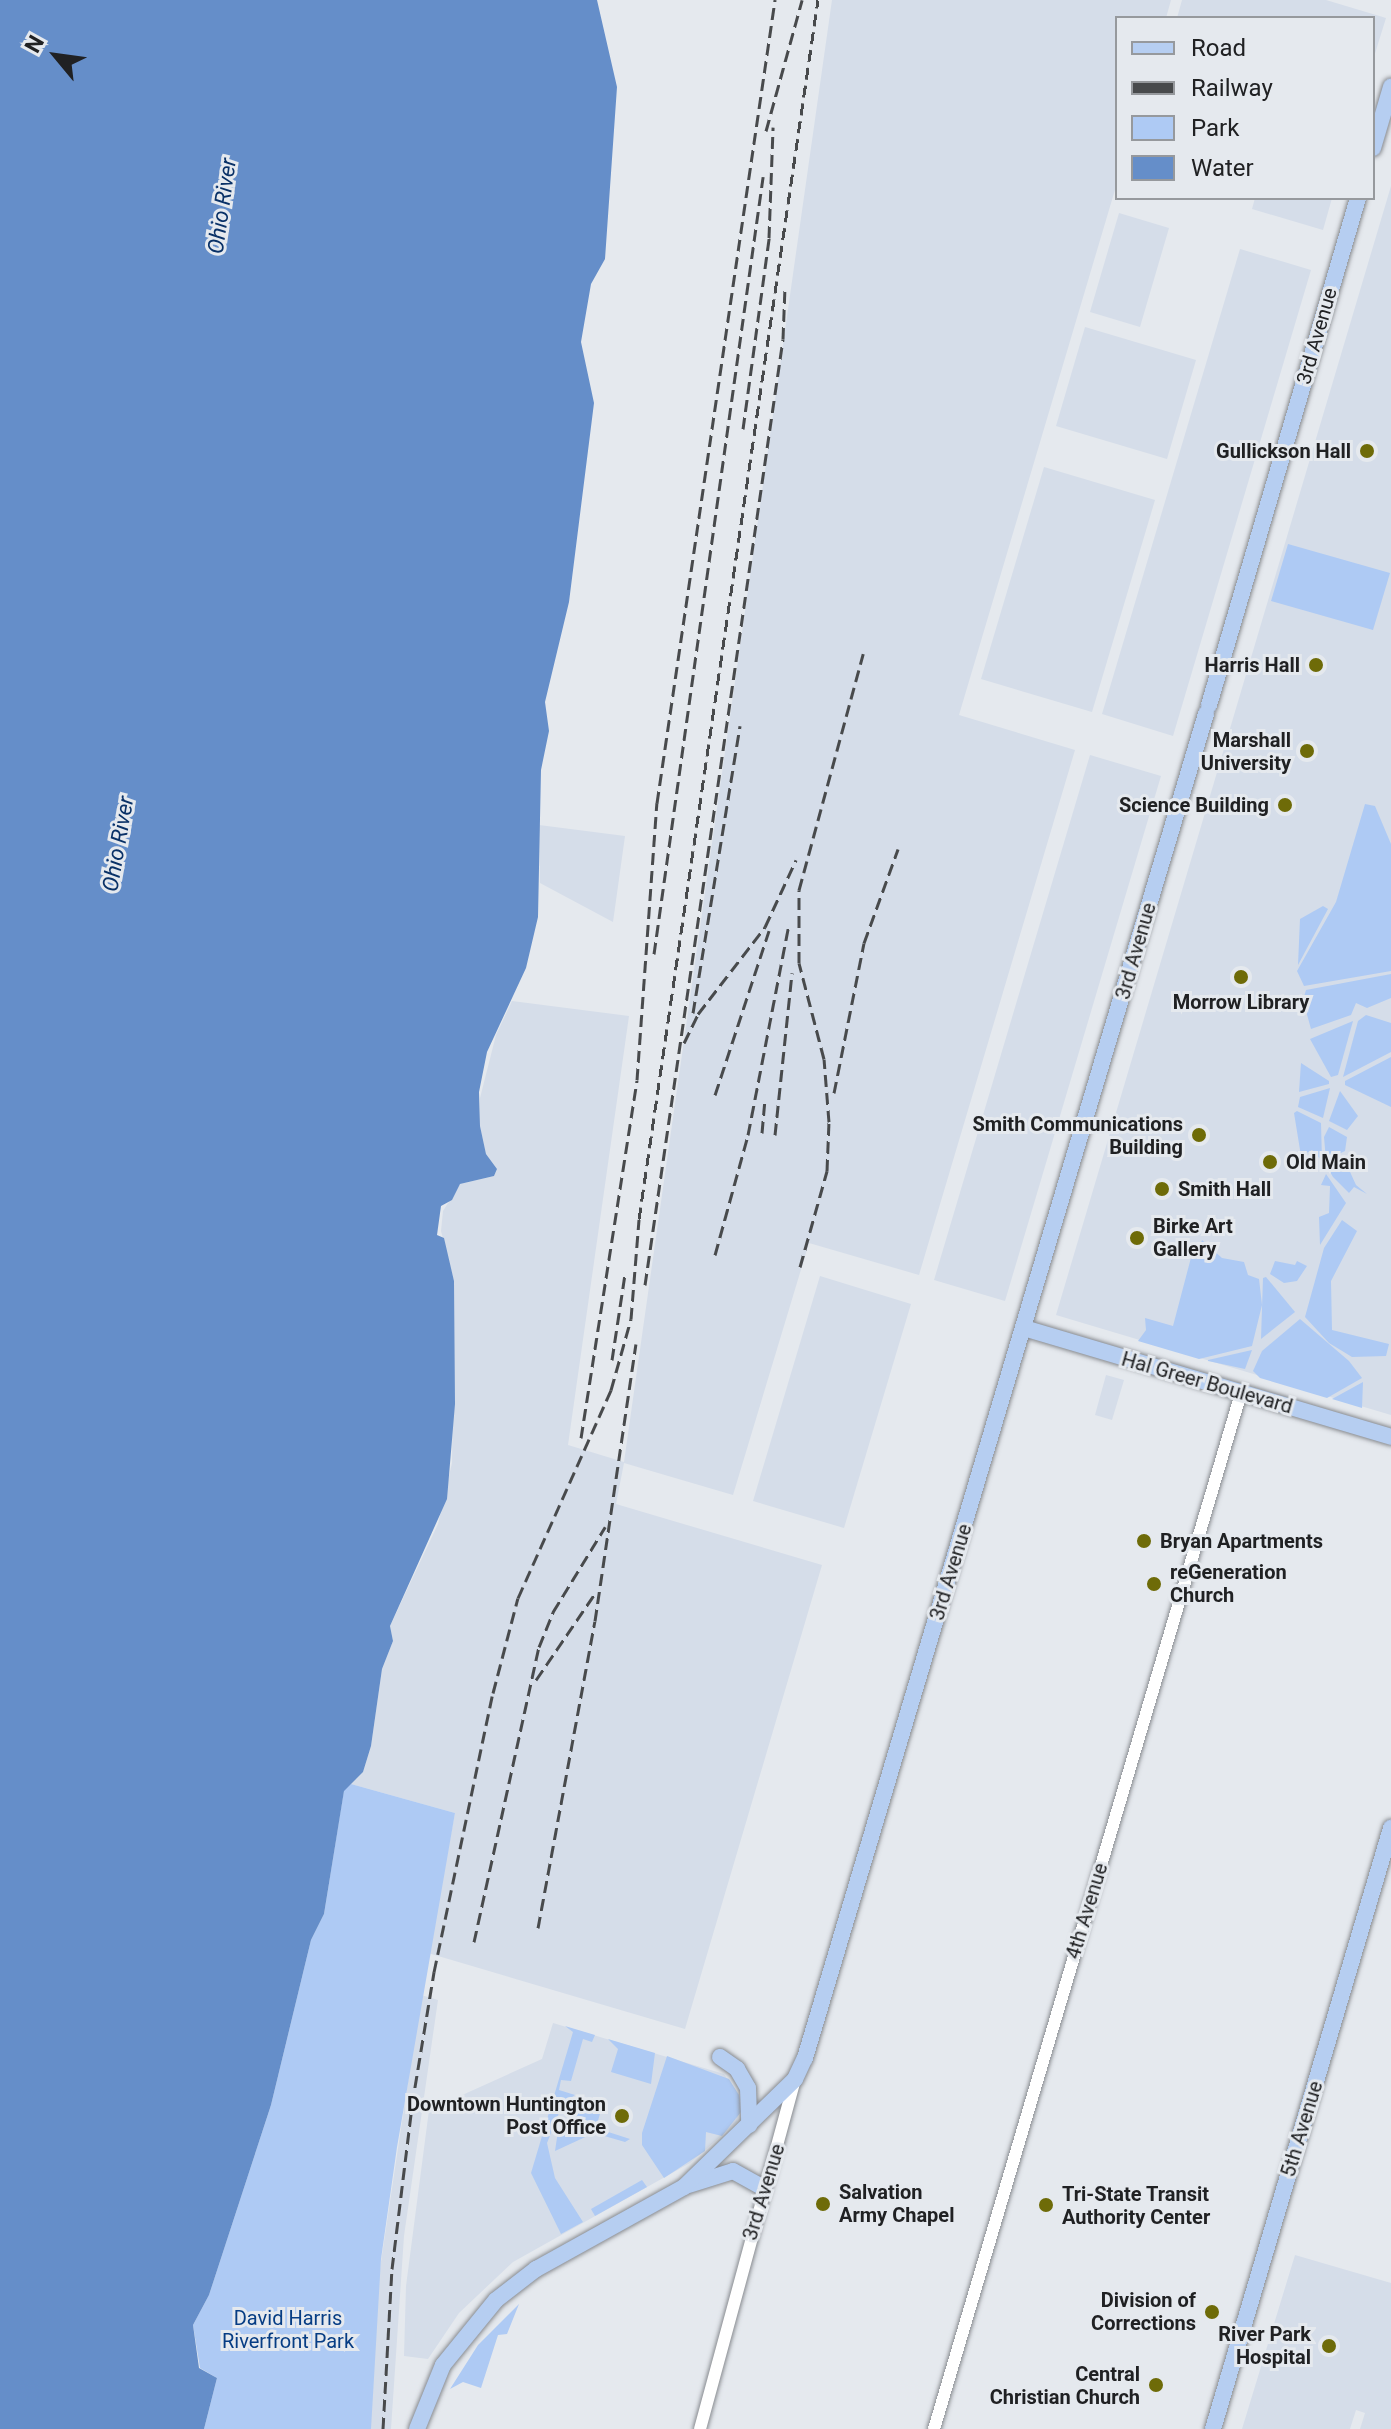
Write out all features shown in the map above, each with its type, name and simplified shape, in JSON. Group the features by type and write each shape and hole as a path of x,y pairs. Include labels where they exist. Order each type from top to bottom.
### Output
{"main road":[{"path":"1375,141 1391,87"},
{"name":"3rd Avenue","path":"795,2079 823,2011 1357,200"},
{"name":"Hal Greer Boulevard","path":"1024,1328 1391,1437"},
{"name":"5th Avenue","path":"1213,2429 1391,1828"},
{"path":"720,2057 737,2069 748,2088 749,2125"},
{"path":"684,2187 795,2079"},
{"path":"417,2429 443,2365 496,2300 536,2269 684,2187 733,2171 764,2188"}],"street":[{"name":"4th Avenue","path":"934,2429 1241,1393"},
{"name":"3rd Avenue","path":"700,2429 739,2299 738,2278 795,2079"}],"shaded area":[{"path":"832,0 1171,0 1167,16 1115,16 1115,190 959,715 1075,750 919,1275 809,1243 733,1495 624,1463 616,1504 822,1565 685,2029 428,1953 455,1813 351,1784 363,1772 371,1746 382,1669 393,1641 390,1626 438,1524 452,1463 454,1281 441,1231 443,1211 460,1184 494,1176 497,1169 486,1154 480,1126 480,1098 496,1035 512,1001 629,1016 568,1445 624,1462"},
{"path":"1182,0 1326,0 1386,18 1375,54 1375,16 1178,16"},
{"name":"Marshall University","path":"1391,186 1391,1415 1056,1315"},
{"path":"1254,200 1331,200 1323,230 1252,209"},
{"path":"1119,213 1169,228 1140,327 1090,312"},
{"name":"Marshall University","path":"1240,249 1311,270 1173,736 1102,714"},
{"path":"1085,327 1196,360 1167,459 1056,426"},
{"path":"1044,467 1155,500 1092,712 981,679"},
{"name":"Marshall University","path":"1090,755 1161,776 1005,1301 934,1280"},
{"path":"539,825 625,836 613,922 540,883"},
{"path":"820,1276 911,1304 844,1528 753,1501"},
{"path":"1106,1375 1124,1380 1112,1420 1095,1415"},
{"path":"421,1995 438,2000 404,2236 391,2429 370,2429 379,2275"},
{"path":"553,2023 724,2074 741,2100 737,2122 690,2163 513,2262 459,2313 428,2359 404,2356 406,2286 429,2110 542,2059"},
{"name":"River Park Hospital","path":"1295,2255 1391,2283 1391,2429 1360,2429 1365,2413 1356,2410 1350,2429 1242,2429"}],"green space":[{"path":"1288,544 1390,573 1373,630 1271,601"},
{"path":"1365,804 1375,806 1391,844 1391,971 1304,986 1297,971 1336,902"},
{"path":"1323,906 1328,909 1298,965 1300,919"},
{"path":"1391,974 1391,998 1367,1008 1356,1003 1351,1015 1311,1029 1303,1000 1306,990"},
{"path":"1366,1015 1391,1023 1391,1052 1343,1077 1358,1021"},
{"path":"1353,1021 1338,1075 1331,1077 1310,1039"},
{"path":"1391,1057 1391,1107 1345,1085 1345,1081"},
{"path":"1301,1063 1329,1081 1329,1084 1299,1092"},
{"path":"1330,1088 1323,1118 1298,1107 1300,1097"},
{"path":"1340,1091 1358,1116 1347,1130 1329,1121"},
{"path":"1297,1111 1321,1123 1322,1161 1312,1150 1301,1156 1294,1113"},
{"path":"1329,1127 1347,1137 1345,1151 1326,1160 1324,1137"},
{"path":"1346,1163 1356,1185 1367,1194 1354,1187 1349,1193 1333,1177 1330,1172"},
{"path":"1326,1174 1346,1203 1320,1245 1319,1217 1329,1213 1330,1186 1321,1185"},
{"path":"1342,1220 1357,1231 1331,1281 1332,1330 1389,1344 1386,1356 1352,1357 1329,1343 1305,1317 1324,1248"},
{"path":"1202,1240 1222,1258 1244,1262 1248,1275 1259,1279 1262,1305 1252,1346 1199,1359 1138,1341 1146,1330 1145,1318 1173,1326 1193,1250 1198,1251"},
{"path":"1275,1261 1295,1265 1297,1261 1307,1266 1297,1281 1284,1283 1270,1274"},
{"path":"1266,1277 1295,1312 1261,1339 1263,1278"},
{"path":"1300,1319 1349,1361 1362,1378 1327,1398 1260,1378 1253,1371 1262,1351"},
{"path":"1252,1350 1245,1369 1208,1361 1208,1360"},
{"path":"1363,1382 1362,1408 1332,1399"},
{"name":"David Harris Riverfront Park","path":"351,1784 455,1813 397,2147 381,2259 371,2429 204,2429 217,2378 200,2368 193,2325 209,2295 271,2105 311,1940 324,1914 344,1790"},
{"path":"565,2026 595,2035 592,2042 583,2039 571,2081 561,2080 559,2090 575,2095 563,2103 547,2143 555,2178 583,2222 561,2234 531,2173 573,2032"},
{"path":"608,2039 655,2053 651,2084 611,2072 618,2049"},
{"path":"667,2056 729,2079 739,2095 741,2112 722,2136 706,2132 705,2151 664,2178 642,2145 642,2133"},
{"path":"583,2097 603,2103 596,2128 630,2139 625,2142 594,2133 555,2151 558,2131"},
{"path":"642,2180 647,2187 595,2216 591,2209"},
{"path":"519,2304 507,2334 498,2335 481,2388 463,2382 450,2389 478,2345"}],"water":[{"name":"Ohio River","path":"0,0 597,0 617,87 605,259 591,284 581,342 594,403 569,602 545,702 549,731 541,770 538,917 526,968 487,1052 479,1092 480,1126 486,1154 497,1169 494,1176 460,1184 452,1200 441,1206 437,1235 444,1238 454,1281 455,1404 447,1499 390,1626 393,1641 382,1669 371,1746 363,1772 344,1791 324,1914 311,1940 271,2105 209,2295 193,2325 199,2368 217,2378 204,2429 0,2429"}],"railway":[{"path":"581,1438 637,1080 657,803 775,0"},
{"path":"766,131 802,0"},
{"path":"383,2429 392,2269 412,2105 434,1972 493,1693 518,1598 611,1390 631,1319 639,1219 818,0"},
{"path":"743,429 769,238 773,127"},
{"path":"654,954 763,177"},
{"path":"645,1285 783,339 785,287"},
{"path":"800,1267 827,1171 829,1122 824,1059 799,963 799,890 863,654"},
{"path":"693,1013 740,726"},
{"path":"834,1093 864,943 898,849"},
{"path":"684,1043 698,1014 765,927 796,860"},
{"path":"715,1255 748,1135 789,924"},
{"path":"715,1095 769,931"},
{"path":"775,1135 792,973"},
{"path":"762,1133 765,1100"},
{"path":"612,1360 625,1274"},
{"path":"538,1928 595,1621 636,1344"},
{"path":"474,1942 539,1647 553,1612 605,1527"},
{"path":"536,1680 594,1595"}],"place":[{"name":"Gullickson Hall","path":"1367,451"},
{"name":"Harris Hall","path":"1316,665"},
{"name":"Marshall University","path":"1307,751"},
{"name":"Science Building","path":"1285,805"},
{"name":"Morrow Library","path":"1241,977"},
{"name":"Smith Communications Building","path":"1199,1135"},
{"name":"Old Main","path":"1270,1162"},
{"name":"Smith Hall","path":"1162,1189"},
{"name":"Birke Art Gallery","path":"1137,1238"},
{"name":"Bryan Apartments","path":"1144,1541"},
{"name":"reGeneration Church","path":"1154,1584"},
{"name":"Downtown Huntington Post Office","path":"622,2116"},
{"name":"Salvation Army Chapel","path":"823,2204"},
{"name":"Tri-State Transit Authority Center","path":"1046,2205"},
{"name":"Division of Corrections","path":"1212,2312"},
{"name":"River Park Hospital","path":"1329,2346"},
{"name":"Central Christian Church","path":"1156,2385"}]}
